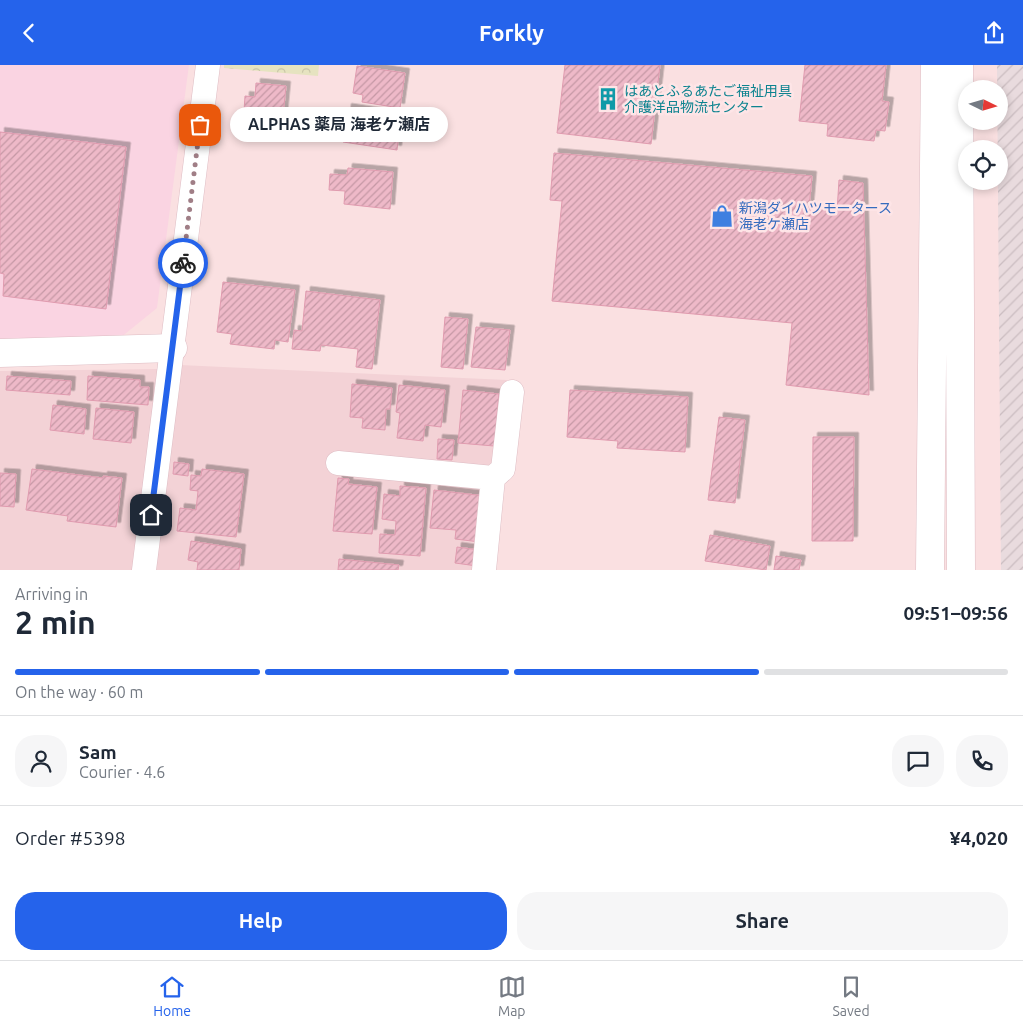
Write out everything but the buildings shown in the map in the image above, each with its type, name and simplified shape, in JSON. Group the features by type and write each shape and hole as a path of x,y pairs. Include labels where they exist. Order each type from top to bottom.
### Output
{"street":[{"path":"144,570 208,65"},
{"path":"930,570 935,65"},
{"path":"960,65 961,570"},
{"path":"0,353 173,348"},
{"path":"338,463 493,478 504,469 512,392"},
{"path":"484,570 493,478"}],"shaded area":[{"path":"0,65 189,65 157,308 120,338 0,339"},
{"path":"997,65 1023,65 1023,570 1001,570 998,190 1008,190 1008,140 998,140 998,130 1008,130 1008,80 997,80"},
{"path":"180,365 507,380 484,570 156,570"},
{"path":"158,369 134,570 0,570 0,371"}],"green space":[{"path":"224,65 319,65 318,76 224,68"}],"way so far":[{"path":"183,263 200,125"}],"place":[{"name":"はあとふるあたご福祉用具 介護洋品物流センター","path":"608,99"},
{"name":"ALPHAS 薬局 海老ケ瀬店","path":"200,125"},
{"name":"新潟ダイハツモータース 海老ケ瀬店","path":"722,216"}],"route":[{"path":"151,515 183,263"}]}
